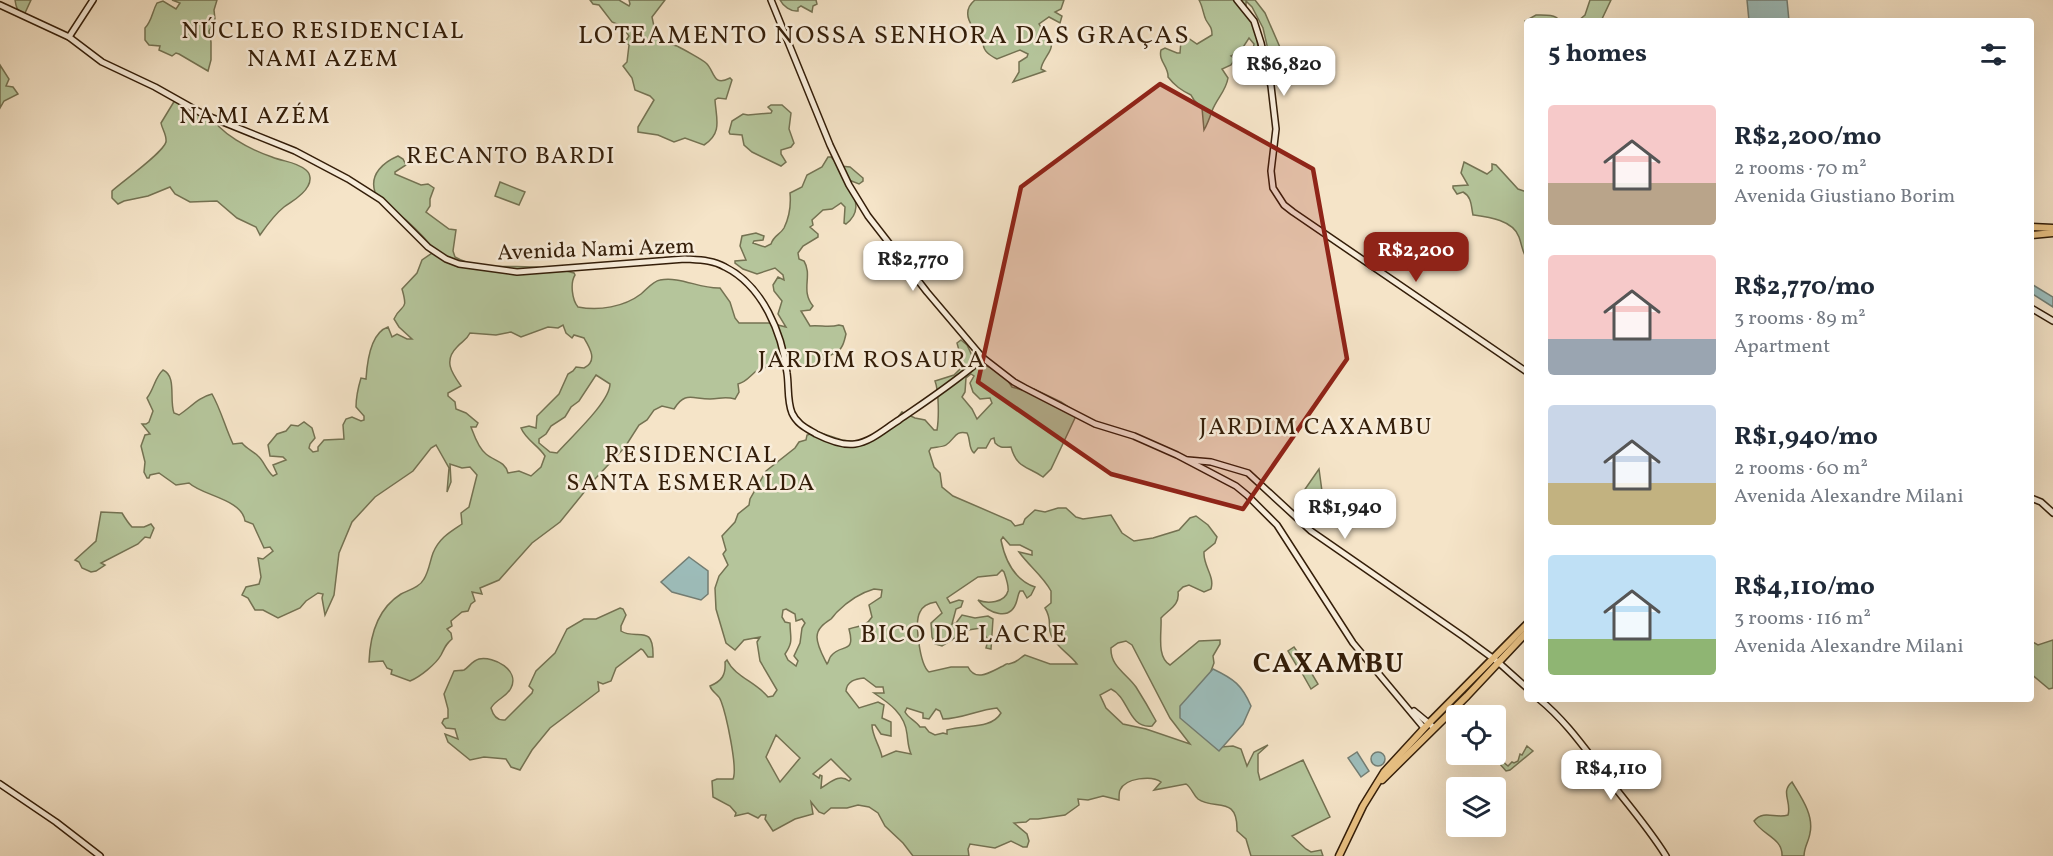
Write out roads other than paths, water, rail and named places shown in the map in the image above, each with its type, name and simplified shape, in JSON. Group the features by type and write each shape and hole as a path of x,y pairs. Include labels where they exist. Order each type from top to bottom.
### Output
{"main road":[{"path":"2034,227 2053,228"},
{"path":"2034,235 2053,233"},
{"path":"1339,856 1363,806 1389,765 1429,726 1492,657 1524,627"},
{"path":"1429,726 1467,696 1524,635"}],"street":[{"path":"69,37 93,0"},
{"path":"771,0 830,145 849,185 868,216 983,358 1014,382 1095,424 1134,436 1236,486 1270,516 1353,643 1404,702 1429,726"},
{"path":"1237,0 1254,21 1271,86 1276,129 1271,171 1274,188 1284,205 1524,370"},
{"name":"Avenida Nami Azem","path":"0,5 69,37 102,62 155,87 203,114 294,151 365,189 381,200 437,255 459,264 517,272 686,259 705,260 724,266 752,286 773,320 783,351 790,404 794,416 803,426 838,442 857,444 875,435 937,395 983,358"},
{"path":"2034,310 2053,321"},
{"path":"1186,460 1211,462 1248,473 1311,531 1492,657 1524,685"},
{"path":"2034,499 2041,502 2053,513"},
{"path":"1543,702 1575,734 1640,818 1666,856"},
{"path":"0,784 56,822 100,856"}],"water":[{"path":"1747,0 1787,0 1789,18 1749,18"},
{"path":"2034,286 2053,297 2053,307 2034,295"},
{"path":"689,557 708,571 708,594 701,600 672,592 661,582"},
{"path":"1213,669 1236,683 1251,706 1243,724 1219,751 1180,718 1180,706"},
{"path":"1357,752 1369,771 1361,777 1348,758"},
{"path":"1378,752 1383,754 1385,759 1383,764 1378,766 1373,764 1371,759 1373,754"}],"district":[{"name":"LOTEAMENTO NOSSA SENHORA DAS GRAÇAS","path":"884,34"},
{"name":"NÚCLEO RESIDENCIAL NAMI AZEM","path":"323,44"},
{"name":"NAMI AZÉM","path":"255,115"},
{"name":"RECANTO BARDI","path":"511,155"},
{"name":"JARDIM ROSAURA","path":"872,359"},
{"name":"JARDIM CAXAMBU","path":"1316,426"},
{"name":"RESIDENCIAL SANTA ESMERALDA","path":"691,468"},
{"name":"BICO DE LACRE","path":"964,633"},
{"name":"CAXAMBU","path":"1329,662"}]}
